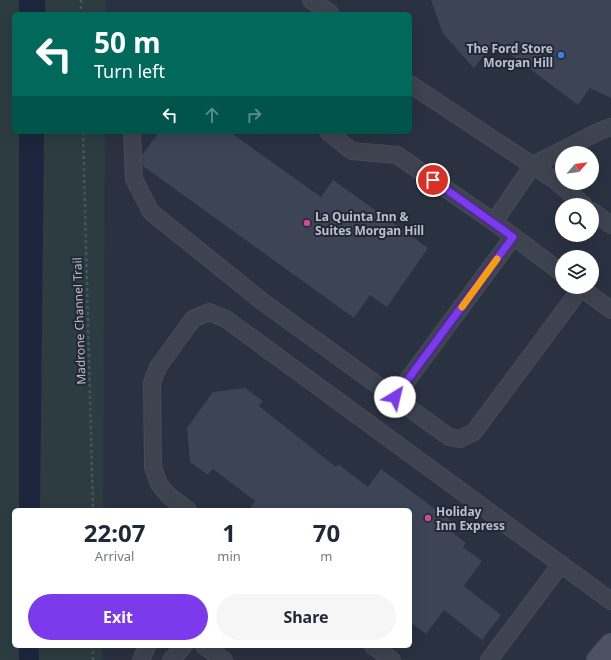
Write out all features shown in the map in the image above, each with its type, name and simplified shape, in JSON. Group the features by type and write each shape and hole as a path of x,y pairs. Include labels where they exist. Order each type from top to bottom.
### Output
{"street":[{"path":"598,660 611,644"}],"lane":[{"path":"311,0 330,9"},
{"path":"412,85 533,165 556,181 576,198"},
{"path":"494,222 533,165 600,131 611,128"},
{"path":"132,134 134,179 151,212 263,302 448,436 460,439 474,432 576,294"},
{"path":"331,134 352,151 397,155 494,222 555,268"},
{"path":"599,216 611,225"},
{"path":"395,397 513,237"},
{"path":"590,294 611,310"},
{"path":"185,508 169,496 159,484 153,467 152,383 158,367 193,319 210,312 226,318 611,601"},
{"path":"489,660 561,564"},
{"path":"141,660 146,648"},
{"path":"171,660 182,648"},
{"path":"207,648 224,660"},
{"path":"376,648 392,660"}],"path":[{"path":"81,0 81,12"},
{"name":"Madrone Channel Trail","path":"83,134 93,508"},
{"path":"93,648 93,660"}],"shaded area":[{"path":"0,0 106,0 106,12 12,12 12,134 105,134 103,508 12,508 12,648 102,648 102,660 0,660"}],"water":[{"path":"19,0 45,0 45,12 19,12"},
{"path":"19,134 44,134 40,508 19,508"},
{"path":"19,648 39,648 39,660 19,660"}],"building":[{"name":"The Ford Store Morgan Hill","path":"431,0 611,0 611,98 590,88 578,105 494,42 474,68 443,34"},
{"name":"La Quinta Inn & Suites Morgan Hill","path":"158,134 233,134 321,197 333,180 428,248 387,307 370,295 354,318 143,166 142,155"},
{"name":"Holiday Inn Express","path":"245,388 263,401 259,406 336,467 338,464 368,487 381,469 457,525 452,532 466,543 463,547 482,561 464,586 501,615 482,640 444,610 426,634 412,624 412,508 250,508 255,501 213,469 208,475 190,462 187,428 213,392"}],"slow traffic":[{"path":"462,307 497,259"}],"place":[{"name":"The Ford Store Morgan Hill","path":"561,55"},
{"name":"La Quinta Inn & Suites Morgan Hill","path":"307,223"},
{"name":"Holiday Inn Express","path":"428,518"}],"route":[{"path":"395,397 513,237 433,180"}]}
